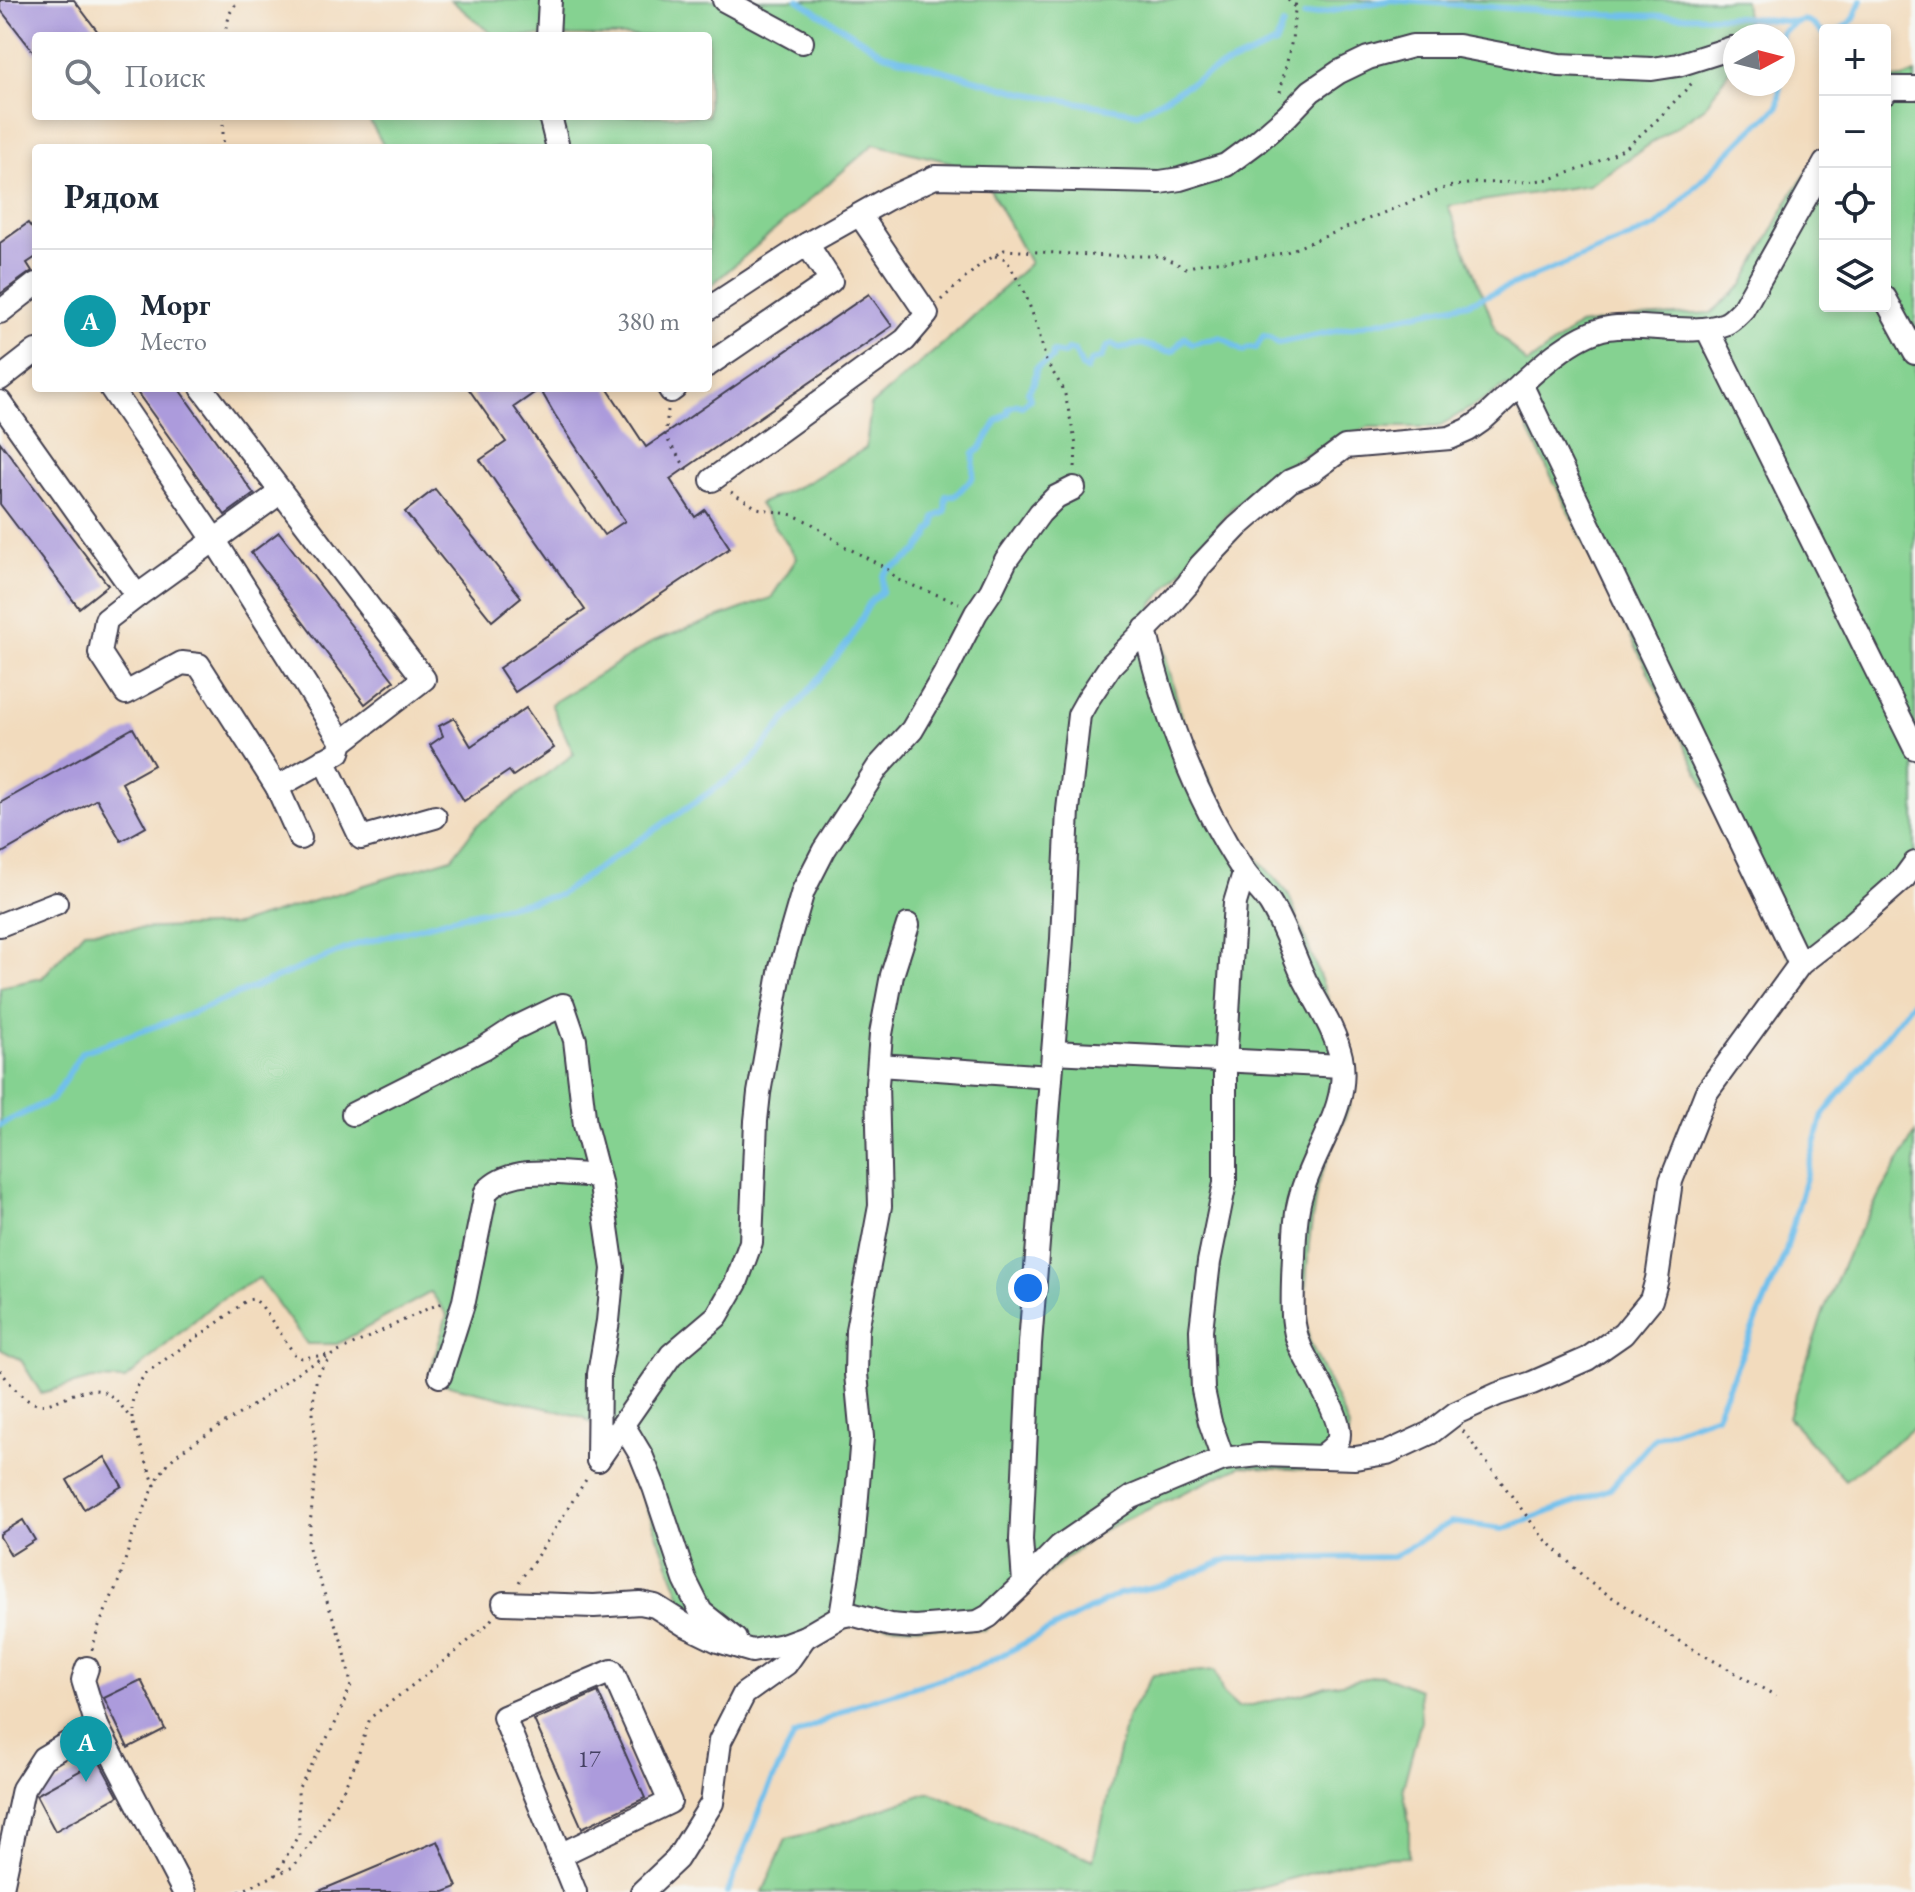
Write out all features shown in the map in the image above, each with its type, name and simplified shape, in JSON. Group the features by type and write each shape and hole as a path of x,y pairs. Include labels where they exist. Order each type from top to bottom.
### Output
{"street":[{"path":"548,32 550,0"},
{"path":"724,0 802,42"},
{"path":"718,295 887,199 935,177 1160,182 1226,165 1287,116 1311,91 1339,72 1368,58 1412,46 1458,46 1559,65 1652,69 1678,65 1723,51"},
{"path":"1891,88 1914,91"},
{"path":"551,120 557,144"},
{"path":"1024,1583 1021,1540 1029,1359 1062,939 1068,810 1079,716 1088,699 1111,665 1167,608 1200,566 1237,527 1290,481 1311,472 1345,447 1433,440 1459,434 1481,421 1553,357 1587,335 1608,328 1707,329 1728,323 1743,309 1822,168"},
{"path":"712,480 905,340 927,314 860,215"},
{"path":"712,362 831,281 807,244"},
{"path":"0,312 32,287"},
{"path":"1891,309 1915,353"},
{"path":"1707,329 1915,748"},
{"path":"0,379 32,354"},
{"path":"1521,384 1800,964"},
{"path":"114,392 215,541 342,742"},
{"path":"205,392 424,679 342,742 339,752 277,787"},
{"path":"0,402 137,596"},
{"path":"598,1460 671,1355 717,1316 736,1283 751,1242 759,1093 781,967 803,891 824,850 878,767 912,730 1006,560 1040,513 1056,497 1074,488"},
{"path":"281,492 106,620 100,653 126,693 182,663 199,665 277,787 300,838"},
{"path":"1145,629 1157,680 1199,791 1244,873 1280,920 1291,951 1341,1058 1343,1081 1337,1106 1309,1169 1300,1198 1295,1235 1293,1318 1298,1343 1335,1415 1339,1429 1338,1440 1321,1457"},
{"path":"324,760 361,838 435,817"},
{"path":"504,1603 594,1606 640,1603 655,1606 718,1641 752,1651 805,1637 841,1616 851,1614 890,1625 915,1627 978,1622 989,1616 1060,1546 1132,1497 1223,1459 1259,1455 1355,1458 1387,1453 1430,1433 1456,1413 1587,1359 1623,1334 1651,1300 1657,1279 1671,1181 1706,1093 1800,964 1853,923 1904,878 1915,863"},
{"path":"1223,1459 1203,1390 1201,1330 1209,1262 1225,1183 1226,1062 1233,926 1235,903 1244,873"},
{"path":"0,925 56,903"},
{"path":"841,1616 853,1543 862,1437 856,1374 857,1330 880,1206 877,1085 881,1034 892,975 908,925"},
{"path":"353,1114 563,1005 575,1040 585,1125 598,1176 613,1269 599,1374 598,1460"},
{"path":"1053,1052 1342,1066"},
{"path":"879,1065 1051,1077"},
{"path":"440,1376 464,1301 486,1192 494,1184 523,1173 598,1176"},
{"path":"623,1425 641,1455 685,1580 701,1612 752,1651"},
{"path":"642,1892 677,1859 712,1803 720,1741 744,1694 786,1664 805,1637"},
{"path":"87,1668 83,1680 97,1726 184,1892"},
{"path":"560,1855 670,1802 612,1671 504,1717 575,1892"},
{"path":"4,1890 23,1789 43,1758 97,1726"}],"path":[{"path":"225,32 230,13 238,0"},
{"path":"1288,0 1295,7"},
{"path":"1280,92 1292,40 1296,0"},
{"path":"927,314 981,264 1004,250 1160,256 1186,268 1284,253 1447,187 1550,179 1587,167 1627,147 1689,86"},
{"path":"223,120 223,144"},
{"path":"995,256 1006,259 1025,293 1046,361 1064,390 1076,445 1074,488"},
{"path":"672,392 665,436 686,468 757,508 793,515 811,523 842,545 887,569 898,580 961,604 976,613"},
{"path":"132,1421 136,1387 146,1373 247,1300 254,1299 261,1305 295,1355 301,1358 332,1355"},
{"path":"87,1668 98,1628 120,1578 132,1537 169,1462 301,1370 429,1308 446,1302 464,1301"},
{"path":"275,1876 299,1834 298,1789 335,1724 351,1685 344,1648 308,1544 317,1458 314,1391 318,1373 332,1355"},
{"path":"0,1370 22,1396 36,1404 48,1404 87,1390 110,1394 120,1402 132,1421 155,1486"},
{"path":"1456,1413 1464,1434 1541,1535 1589,1582 1679,1641 1776,1696"},
{"path":"239,1892 293,1867 314,1839 349,1776 370,1718 488,1624 548,1540 598,1460"}],"green space":[{"path":"451,0 1744,0 1747,24 1723,24 1723,80 1704,108 1589,185 1448,206 1497,332 1527,364 1579,325 1637,317 1711,313 1743,285 1794,190 1819,158 1819,312 1891,312 1891,79 1915,73 1915,872 1799,976 1506,385 1437,427 1368,427 1298,458 1232,508 1152,605 1186,733 1238,837 1288,893 1350,1056 1349,1107 1317,1186 1304,1311 1309,1340 1349,1427 1342,1472 1241,1466 1099,1532 1020,1595 985,1630 854,1624 808,1645 740,1656 684,1605 624,1447 583,1417 428,1380 447,1315 431,1292 337,1344 307,1344 259,1278 216,1302 125,1380 92,1379 41,1393 21,1360 0,1349 0,987 42,978 84,931 236,925 452,858 477,825 574,754 551,704 654,641 771,598 797,558 759,504 806,483 866,448 871,405 952,336 1030,263 990,189 950,162 874,144 712,285 712,144 383,144 369,120 712,120 712,32 489,32"},
{"path":"1915,1133 1915,1427 1845,1480 1788,1417 1824,1310 1853,1242"},
{"path":"1215,1670 1223,1694 1238,1708 1382,1675 1419,1690 1421,1721 1403,1787 1409,1823 1409,1857 1365,1858 1242,1892 763,1892 786,1839 930,1792 1093,1860 1127,1718 1153,1675"}],"building":[{"path":"0,0 74,0 98,32 32,32 32,50 0,9"},
{"path":"28,223 32,228 32,260 27,263 32,271 0,294 0,243"},
{"path":"869,294 892,326 670,479 695,517 705,510 730,548 515,692 499,668 585,610 480,460 506,442 471,392 536,392 514,407 604,535 625,521 542,392 610,392 646,447"},
{"path":"137,392 181,392 254,494 225,515"},
{"path":"0,442 108,585 79,608 0,504"},
{"path":"435,489 521,597 492,621 405,512"},
{"path":"279,532 394,681 365,704 251,553"},
{"path":"526,708 554,748 513,776 509,771 464,801 430,745 443,736 439,726 454,718 471,746"},
{"path":"133,728 154,765 122,783 146,827 121,841 97,799 0,854 0,803"},
{"path":"105,1457 122,1486 84,1509 67,1480"},
{"path":"23,1520 35,1540 11,1555 0,1534"},
{"path":"141,1680 165,1729 128,1748 104,1698"},
{"path":"598,1692 645,1798 582,1828 534,1720"},
{"path":"91,1746 118,1796 55,1831 36,1795 83,1769 76,1755"},
{"path":"438,1841 457,1887 444,1892 317,1892"}],"waterway":[{"path":"798,0 884,54 1024,93 1138,113 1212,71 1275,44 1283,25"},
{"path":"1304,16 1391,0 1607,15 1739,17 1796,22"},
{"path":"1848,24 1854,19 1861,0"},
{"path":"1793,24 1802,20 1819,30"},
{"path":"0,1125 53,1099 82,1052 190,1014 355,945 461,916 559,895 748,766 850,640 870,602 882,592 883,576 888,569 902,563 918,550 934,526 935,517 945,512 946,496 955,496 973,477 974,453 980,449 997,421 1008,413 1008,408 1018,404 1022,406 1030,399 1028,391 1034,383 1036,368 1052,359 1053,352 1064,354 1068,349 1075,351 1086,370 1091,361 1101,358 1112,344 1119,348 1142,344 1173,351 1185,337 1192,344 1220,337 1243,351 1256,348 1263,336 1278,343 1468,303 1657,226 1747,134 1778,107 1779,96"},
{"path":"728,1892 767,1792 794,1736 855,1705 979,1667 1119,1594 1163,1585 1229,1559 1393,1557 1451,1522 1503,1529 1610,1489 1655,1437 1716,1415 1785,1254 1823,1115 1915,999"}],"place":[{"name":"Морг","path":"86,1782"}]}
